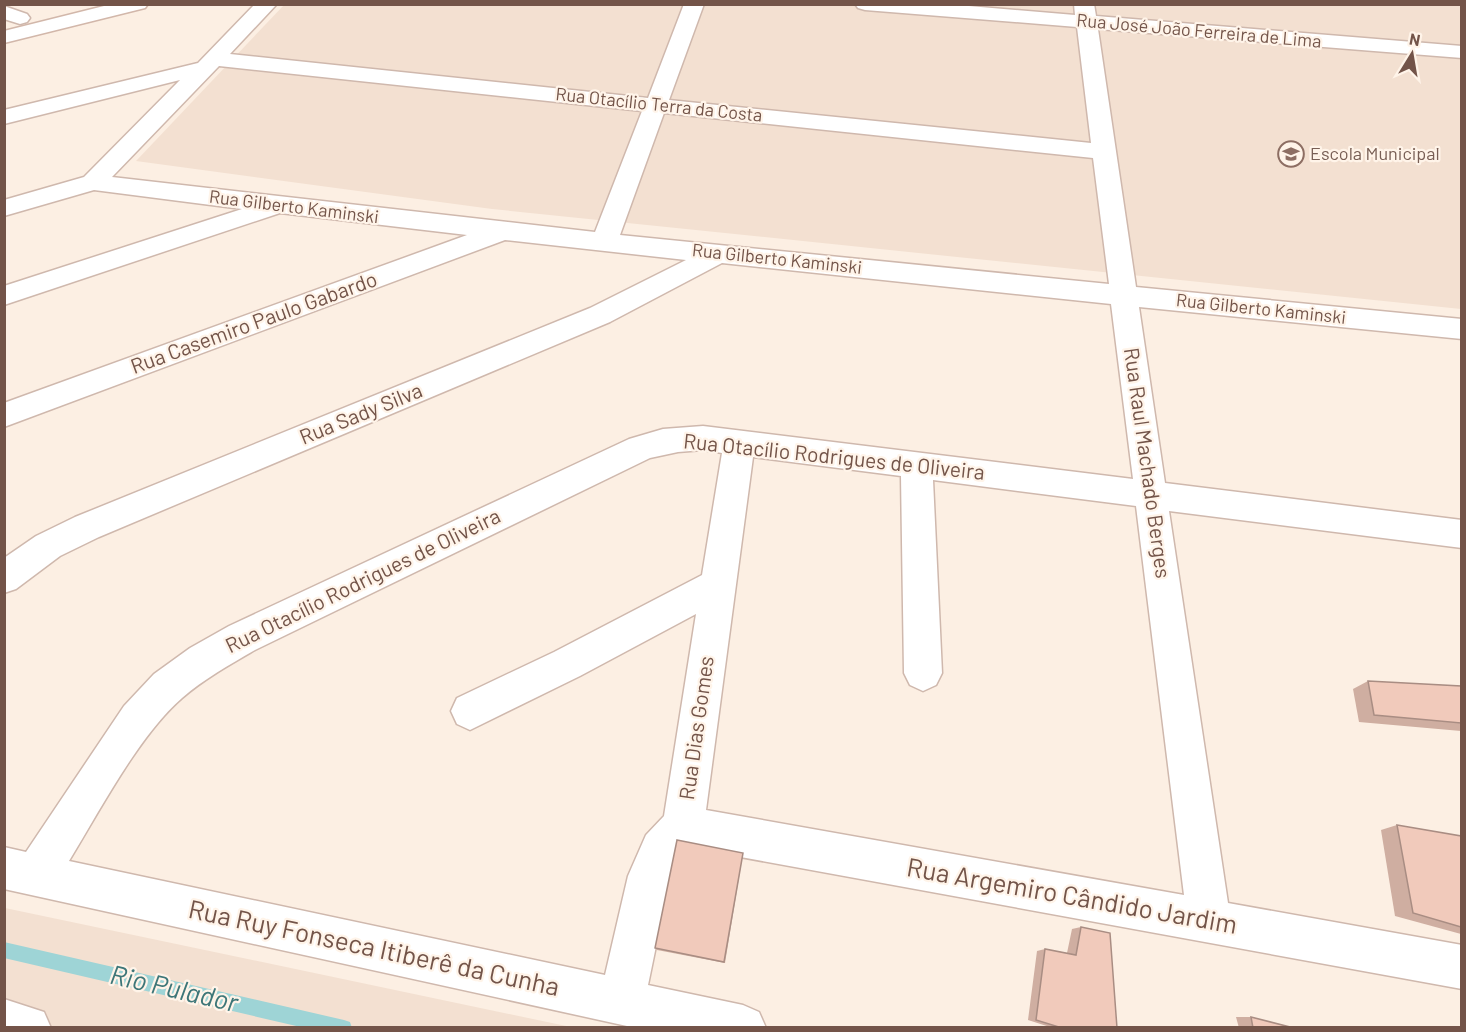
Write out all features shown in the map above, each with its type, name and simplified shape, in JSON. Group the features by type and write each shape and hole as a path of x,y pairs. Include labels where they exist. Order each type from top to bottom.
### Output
{"street":[{"path":"10,17 77,4"},
{"path":"4,37 138,4"},
{"path":"4,208 93,182 267,4"},
{"path":"604,242 694,4"},
{"name":"Rua José João Ferreira de Lima","path":"865,4 1085,13 1461,52"},
{"name":"Rua Raul Machado Berges","path":"1085,13 1209,921"},
{"path":"4,117 210,63"},
{"name":"Rua Otacílio Terra da Costa","path":"210,63 656,105 1104,152"},
{"name":"Rua Gilberto Kaminski","path":"93,182 279,206 604,242 1461,329"},
{"path":"4,296 279,206"},
{"name":"Rua Casemiro Paulo Gabardo","path":"4,415 503,231"},
{"name":"Rua Sady Silva","path":"4,578 48,546 87,527 600,315 721,253"},
{"name":"Rua Otacílio Rodrigues de Oliveira","path":"20,871 138,719 167,687 203,660 242,638 639,448 679,438 739,443 1461,534"},
{"name":"Rua Dias Gomes","path":"622,1001 649,876 661,850 683,825 739,443"},
{"path":"918,466 923,673"},
{"path":"470,711 576,659 719,584"},
{"name":"Rua Argemiro Cândido Jardim","path":"683,825 1461,967"},
{"name":"Rua Ruy Fonseca Itiberê da Cunha","path":"20,871 743,1028"},
{"path":"4,1022 28,1028"}],"shaded area":[{"path":"284,5 1461,5 1461,309 492,209 136,161"},
{"path":"5,908 571,1027 5,1027"}],"building":[{"path":"1368,681 1461,686 1461,723 1374,715"},
{"path":"1397,825 1461,836 1461,927 1413,913"},
{"path":"677,840 743,853 724,962 655,948"},
{"path":"1081,927 1110,933 1117,1028 1062,1028 1036,1020 1045,949 1076,955"},
{"path":"1251,1017 1294,1028 1253,1028"}],"waterway":[{"name":"Rio Pulador","path":"4,950 344,1028"}],"place":[{"name":"Escola Municipal","path":"1291,154"}]}
